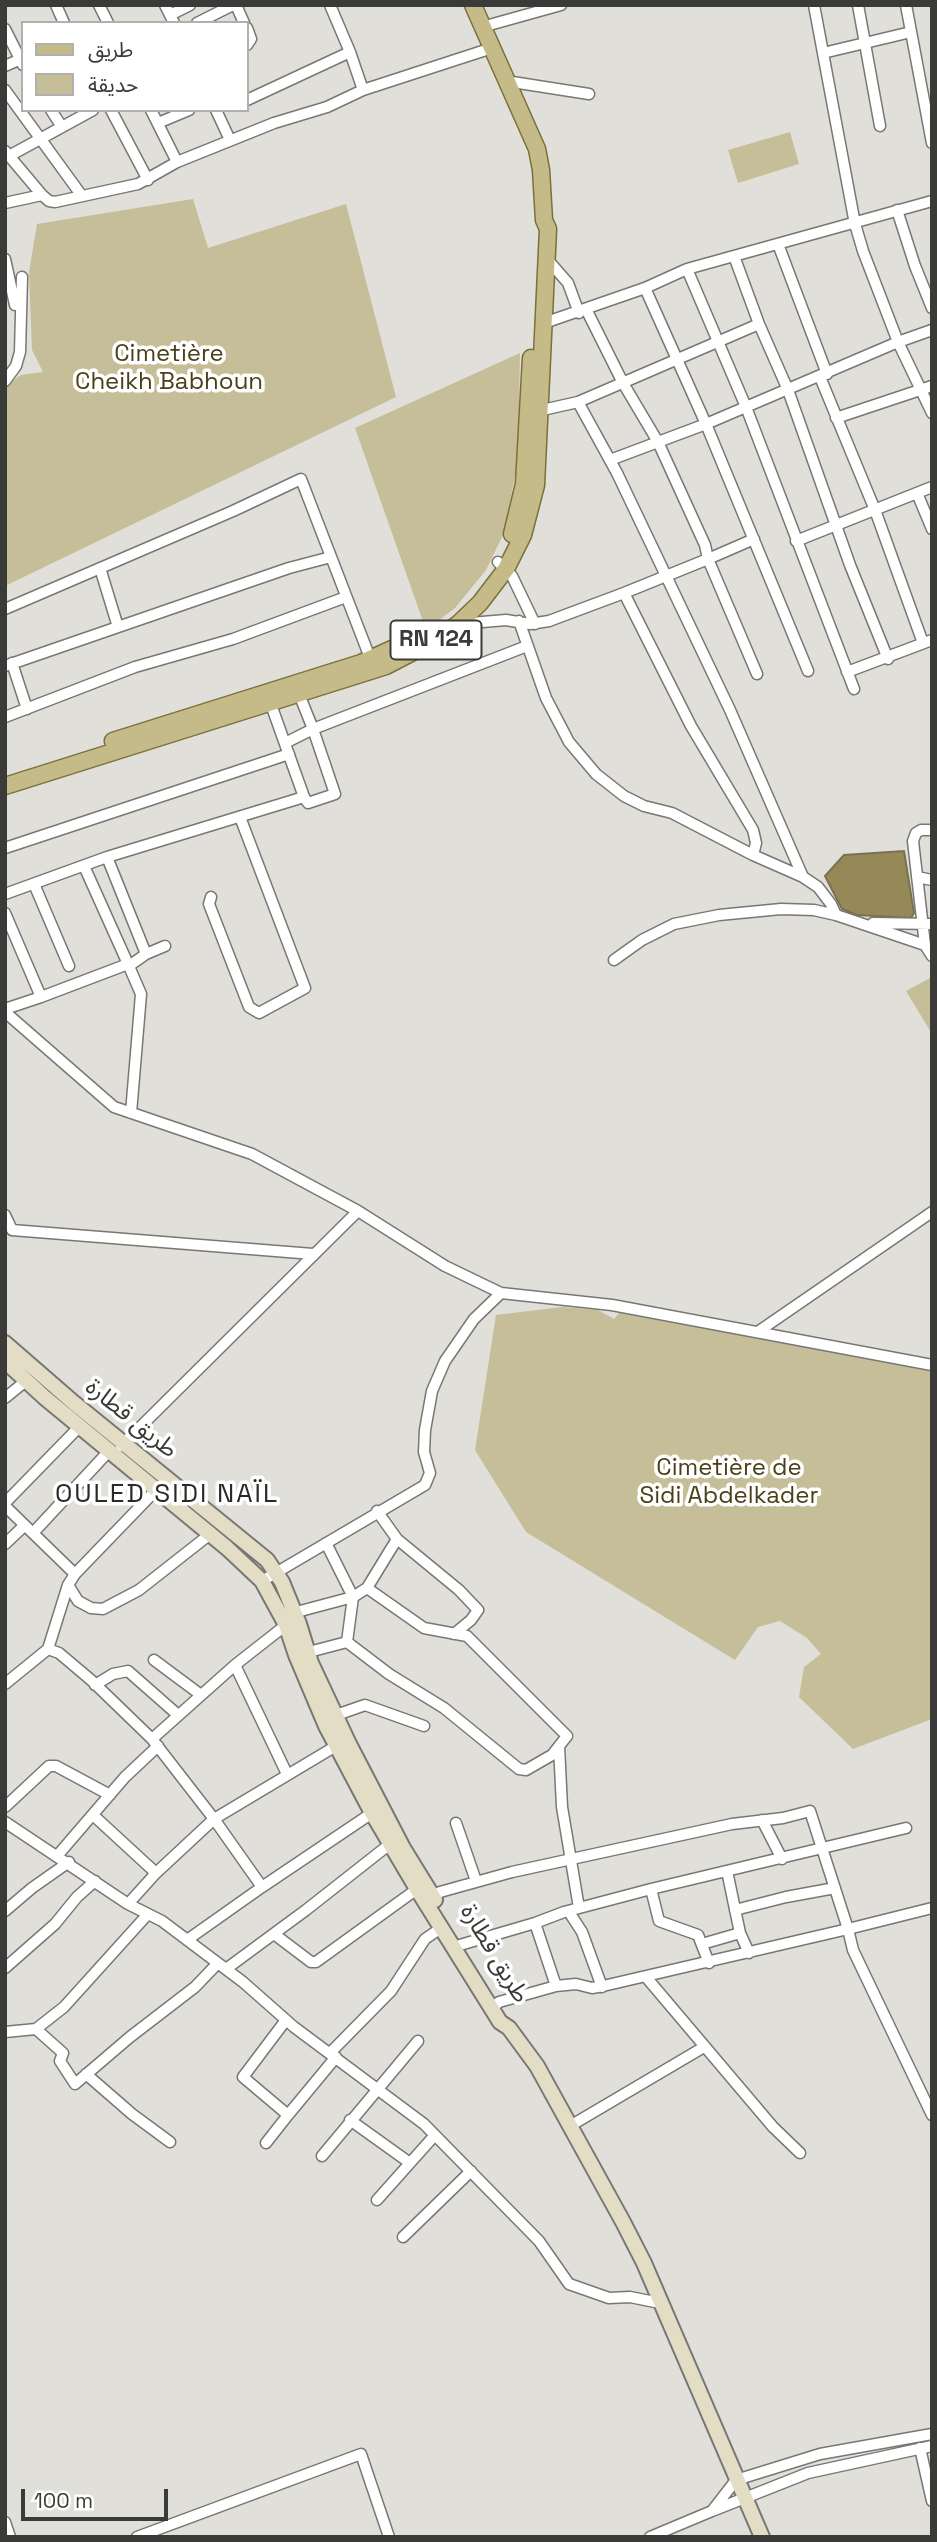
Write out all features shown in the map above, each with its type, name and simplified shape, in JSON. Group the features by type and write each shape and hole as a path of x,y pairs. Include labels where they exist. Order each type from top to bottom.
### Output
{"main road":[{"name":"RN 124","path":"473,5 537,149 541,170 544,220 548,229 544,323 534,413"},
{"name":"RN 124","path":"5,776 421,649 458,624 480,603 523,535 533,502 538,467 534,413 540,229 544,220"},
{"name":"RN 124","path":"5,786 268,697 299,694 373,665 453,615 502,566"},
{"name":"طريق قطارة","path":"5,1343 267,1560 276,1573 287,1618 331,1722 403,1848 441,1928 457,1945"},
{"name":"طريق قطارة","path":"5,1361 262,1581 287,1618"},
{"name":"طريق قطارة","path":"331,1722 336,1746 416,1889 429,1900 496,2005 508,2018 509,2028 537,2066 623,2222 762,2537"}],"street":[{"path":"56,5 63,21"},
{"path":"170,14 190,5"},
{"path":"201,21 234,5 243,21"},
{"path":"330,5 363,90"},
{"path":"482,27 561,5"},
{"path":"814,5 855,224 898,342 932,413"},
{"path":"858,5 880,126"},
{"path":"906,5 929,110 932,143"},
{"path":"5,29 21,59"},
{"path":"823,53 911,32"},
{"path":"89,112 7,153 42,195 55,202 138,184 177,162 274,123 327,107 363,90 492,48"},
{"path":"248,100 350,52"},
{"path":"506,81 589,94"},
{"path":"5,90 21,112"},
{"path":"21,112 82,196"},
{"path":"52,112 62,127"},
{"path":"112,112 148,180"},
{"path":"152,112 177,162"},
{"path":"158,123 184,112"},
{"path":"219,112 230,141"},
{"path":"5,203 42,195"},
{"path":"544,323 645,288 687,269 932,201"},
{"path":"897,210 915,267 932,308"},
{"path":"778,244 836,418 928,642 847,672"},
{"path":"734,256 759,324 788,390 887,658"},
{"path":"5,259 20,352 16,366 5,381"},
{"path":"547,259 568,283 658,442 705,545 708,559 757,674"},
{"path":"687,269 746,407 854,689"},
{"path":"13,305 22,277"},
{"path":"645,288 706,424 808,671"},
{"path":"534,413 578,402 677,357 759,324"},
{"path":"610,460 706,424 932,330"},
{"path":"836,418 932,386"},
{"path":"578,402 610,460 730,710 803,877"},
{"path":"5,609 301,479 373,665"},
{"path":"796,541 932,487"},
{"path":"917,492 932,529"},
{"path":"458,624 506,620 535,624 549,621 754,539"},
{"path":"27,709 9,664 289,568 331,557"},
{"path":"502,566 514,580 535,624"},
{"path":"100,568 118,627"},
{"path":"624,593 691,726 753,830 753,855"},
{"path":"5,705 7,716 135,667 233,639 346,597"},
{"path":"519,621 546,698 569,741 596,774 624,796 644,806 672,813 753,855 803,877 818,887 836,915"},
{"path":"285,743 313,729 527,646"},
{"path":"268,697 308,803 335,794 299,694"},
{"path":"5,848 289,754"},
{"path":"5,894 107,857 304,797"},
{"path":"211,897 209,904 249,1007 259,1013 305,988 240,817"},
{"path":"925,946 927,924 913,841 916,833 921,830 932,830"},
{"path":"107,857 146,954"},
{"path":"84,866 141,994 131,1113"},
{"path":"917,877 932,880"},
{"path":"34,884 69,966"},
{"path":"614,960 642,940 674,924 719,915 781,909 814,910 864,923 925,946 932,956"},
{"path":"5,913 41,997"},
{"path":"864,923 927,924"},
{"path":"165,946 128,965 5,1010 114,1107 252,1154 358,1211 445,1266 501,1293 612,1305 932,1365"},
{"path":"5,1544 29,1529 124,1443 358,1211"},
{"path":"760,1331 932,1212"},
{"path":"5,1215 12,1230 313,1254"},
{"path":"262,1581 425,1485 430,1473 424,1452 432,1391 445,1361 474,1320 501,1293"},
{"path":"5,1398 27,1380"},
{"path":"75,1574 5,1504 80,1426"},
{"path":"5,1684 48,1649 68,1585 75,1574 157,1489"},
{"path":"377,1511 397,1539 459,1590 478,1610 471,1620 454,1634"},
{"path":"68,1585 78,1601 91,1608 103,1609 139,1590 209,1535"},
{"path":"57,1856 177,1715 287,1618 353,1597 367,1588 397,1539"},
{"path":"326,1543 353,1597 347,1642"},
{"path":"347,1642 389,1674 444,1708 519,1769 526,1770 552,1755 567,1736 467,1636 424,1628 367,1588"},
{"path":"302,1654 347,1642"},
{"path":"48,1649 59,1653 96,1685 155,1742 262,1887"},
{"path":"154,1660 201,1695"},
{"path":"235,1665 287,1774"},
{"path":"96,1685 113,1674 128,1671 177,1715"},
{"path":"331,1722 342,1713 365,1705 424,1726"},
{"path":"128,1904 214,1819 336,1746"},
{"path":"559,1746 562,1807 571,1859 574,1910 601,1987"},
{"path":"5,1807 48,1766 56,1766 110,1795"},
{"path":"429,1900 440,1892 476,1881 810,1811 853,1950 932,2115"},
{"path":"187,1940 372,1813"},
{"path":"93,1815 156,1874"},
{"path":"762,1820 782,1859"},
{"path":"6,1823 187,1940 435,2135 540,2241 569,2284 609,2298 630,2297 660,2303"},
{"path":"456,1824 476,1881"},
{"path":"457,1945 651,1889 906,1828"},
{"path":"36,2029 63,2053 60,2061 75,2084 130,2037 222,1966 274,1934 390,1844"},
{"path":"5,1911 69,1862"},
{"path":"727,1871 740,1933 750,1953"},
{"path":"5,1968 55,1924 77,1897 95,1881"},
{"path":"735,1910 835,1888"},
{"path":"274,1934 311,1962 316,1962 416,1889"},
{"path":"651,1889 659,1921 698,1935 709,1963"},
{"path":"496,2005 556,1986 569,1984 601,1987 932,1908"},
{"path":"5,2032 36,2029 64,2007 148,1914"},
{"path":"535,1923 556,1986"},
{"path":"266,2143 333,2055 391,1991 425,1938 441,1928"},
{"path":"702,1944 740,1933"},
{"path":"646,1977 704,2047 800,2154"},
{"path":"286,2020 243,2077 288,2115"},
{"path":"321,2156 418,2041"},
{"path":"570,2126 704,2047"},
{"path":"86,2074 132,2114 170,2142"},
{"path":"350,2120 410,2163"},
{"path":"377,2200 435,2135"},
{"path":"402,2237 471,2171"},
{"path":"712,2511 736,2480 820,2454 932,2434"},
{"path":"650,2537 808,2473 932,2446"},
{"path":"920,2448 932,2501"},
{"path":"137,2537 361,2454 389,2537"},
{"path":"5,2522 10,2537"}],"green space":[{"path":"790,132 799,164 738,183 728,150"},
{"name":"Cimetière Cheikh Babhoun","path":"193,199 208,248 346,204 396,397 5,586 5,386 21,375 43,372 32,350 29,272 37,224"},
{"path":"520,353 518,460 504,533 486,570 455,608 426,630 355,428"},
{"path":"932,977 932,1034 906,991"},
{"name":"Cimetière de Sidi Abdelkader","path":"562,1307 598,1310 614,1319 619,1313 932,1369 932,1719 853,1749 799,1697 804,1667 821,1654 807,1638 780,1621 758,1627 735,1660 526,1532 475,1450 496,1315"}],"shaded area":[{"path":"904,851 914,913 911,918 857,915 842,909 825,876 844,855"}],"district":[{"name":"OULED SIDI NAÏL","path":"167,1495"}]}
